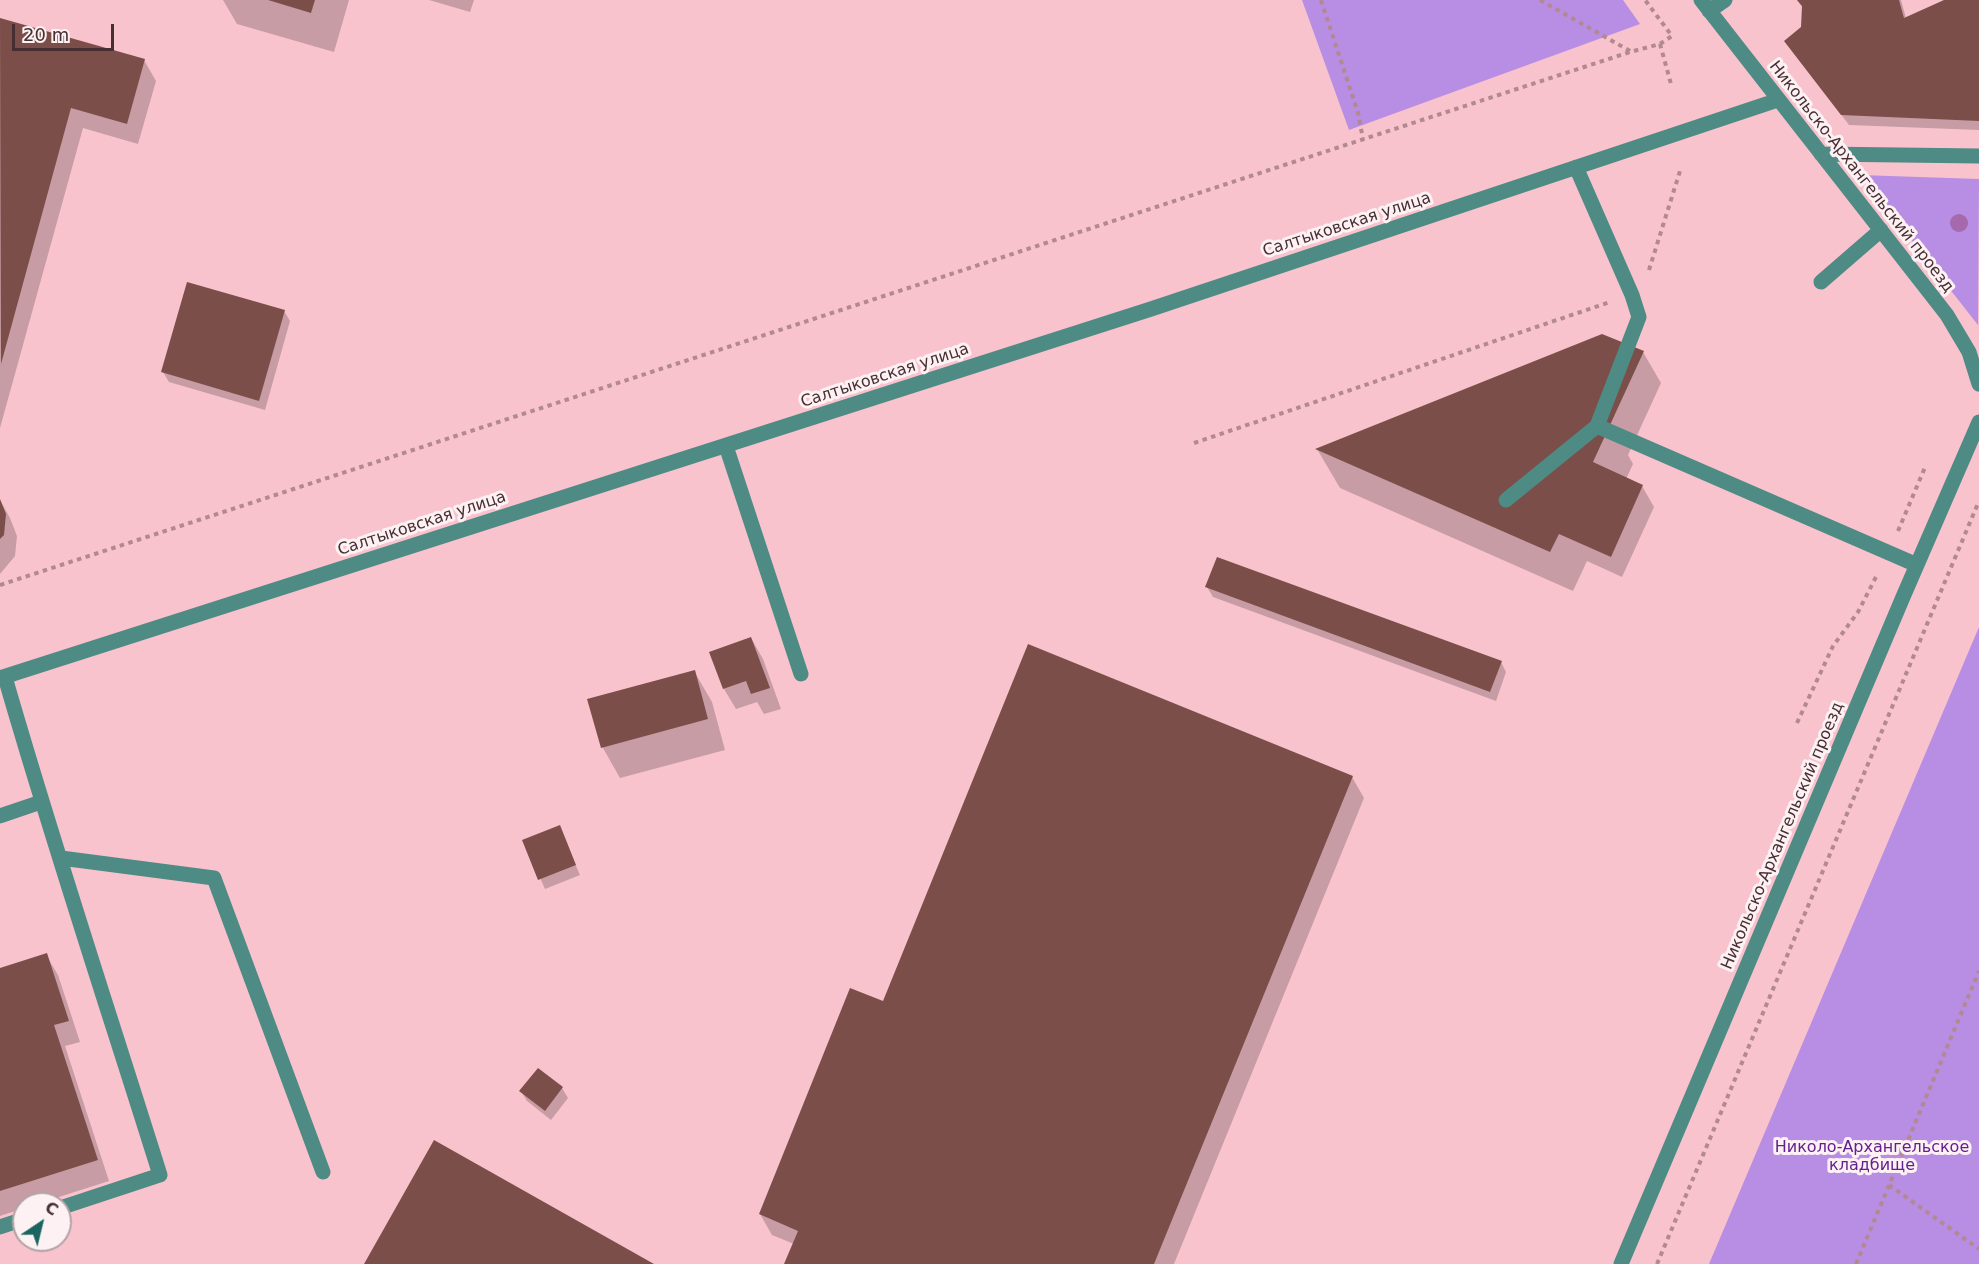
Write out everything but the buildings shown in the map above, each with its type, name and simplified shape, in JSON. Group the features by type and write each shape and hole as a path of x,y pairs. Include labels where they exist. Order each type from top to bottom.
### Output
{"street":[{"path":"1705,6 1725,0"},
{"name":"Никольско-Архангельский проезд","path":"1705,6 1947,315 1970,352 1979,384"},
{"name":"Салтыковская улица","path":"3,677 1170,303 1778,100"},
{"path":"1821,154 1979,156"},
{"path":"1506,500 1597,426 1639,317 1632,295 1576,167"},
{"path":"1821,282 1881,231"},
{"name":"Никольско-Архангельский проезд","path":"1621,1264 1979,422"},
{"path":"1597,426 1917,565"},
{"path":"726,446 801,675"},
{"path":"3,677 160,1175 72,1204"},
{"path":"0,816 41,802"},
{"path":"61,858 214,878 323,1172"}],"path":[{"path":"1321,0 1358,113 1363,139"},
{"path":"1540,0 1630,52"},
{"path":"0,585 1660,44 1671,36 1645,0"},
{"path":"1660,44 1671,84"},
{"path":"1194,443 1632,295 1649,270 1680,171"},
{"path":"1797,723 1833,646 1858,612 1888,552 1926,465"},
{"path":"1657,1264 1979,501"},
{"path":"1856,1264 1979,971"},
{"path":"1889,1185 1979,1249"}],"green space":[{"path":"1302,0 1623,0 1640,24 1349,130"},
{"path":"1860,175 1979,179 1978,325"},
{"name":"Николо-Архангельское кладбище","path":"1979,627 1979,1264 1709,1264"}]}
